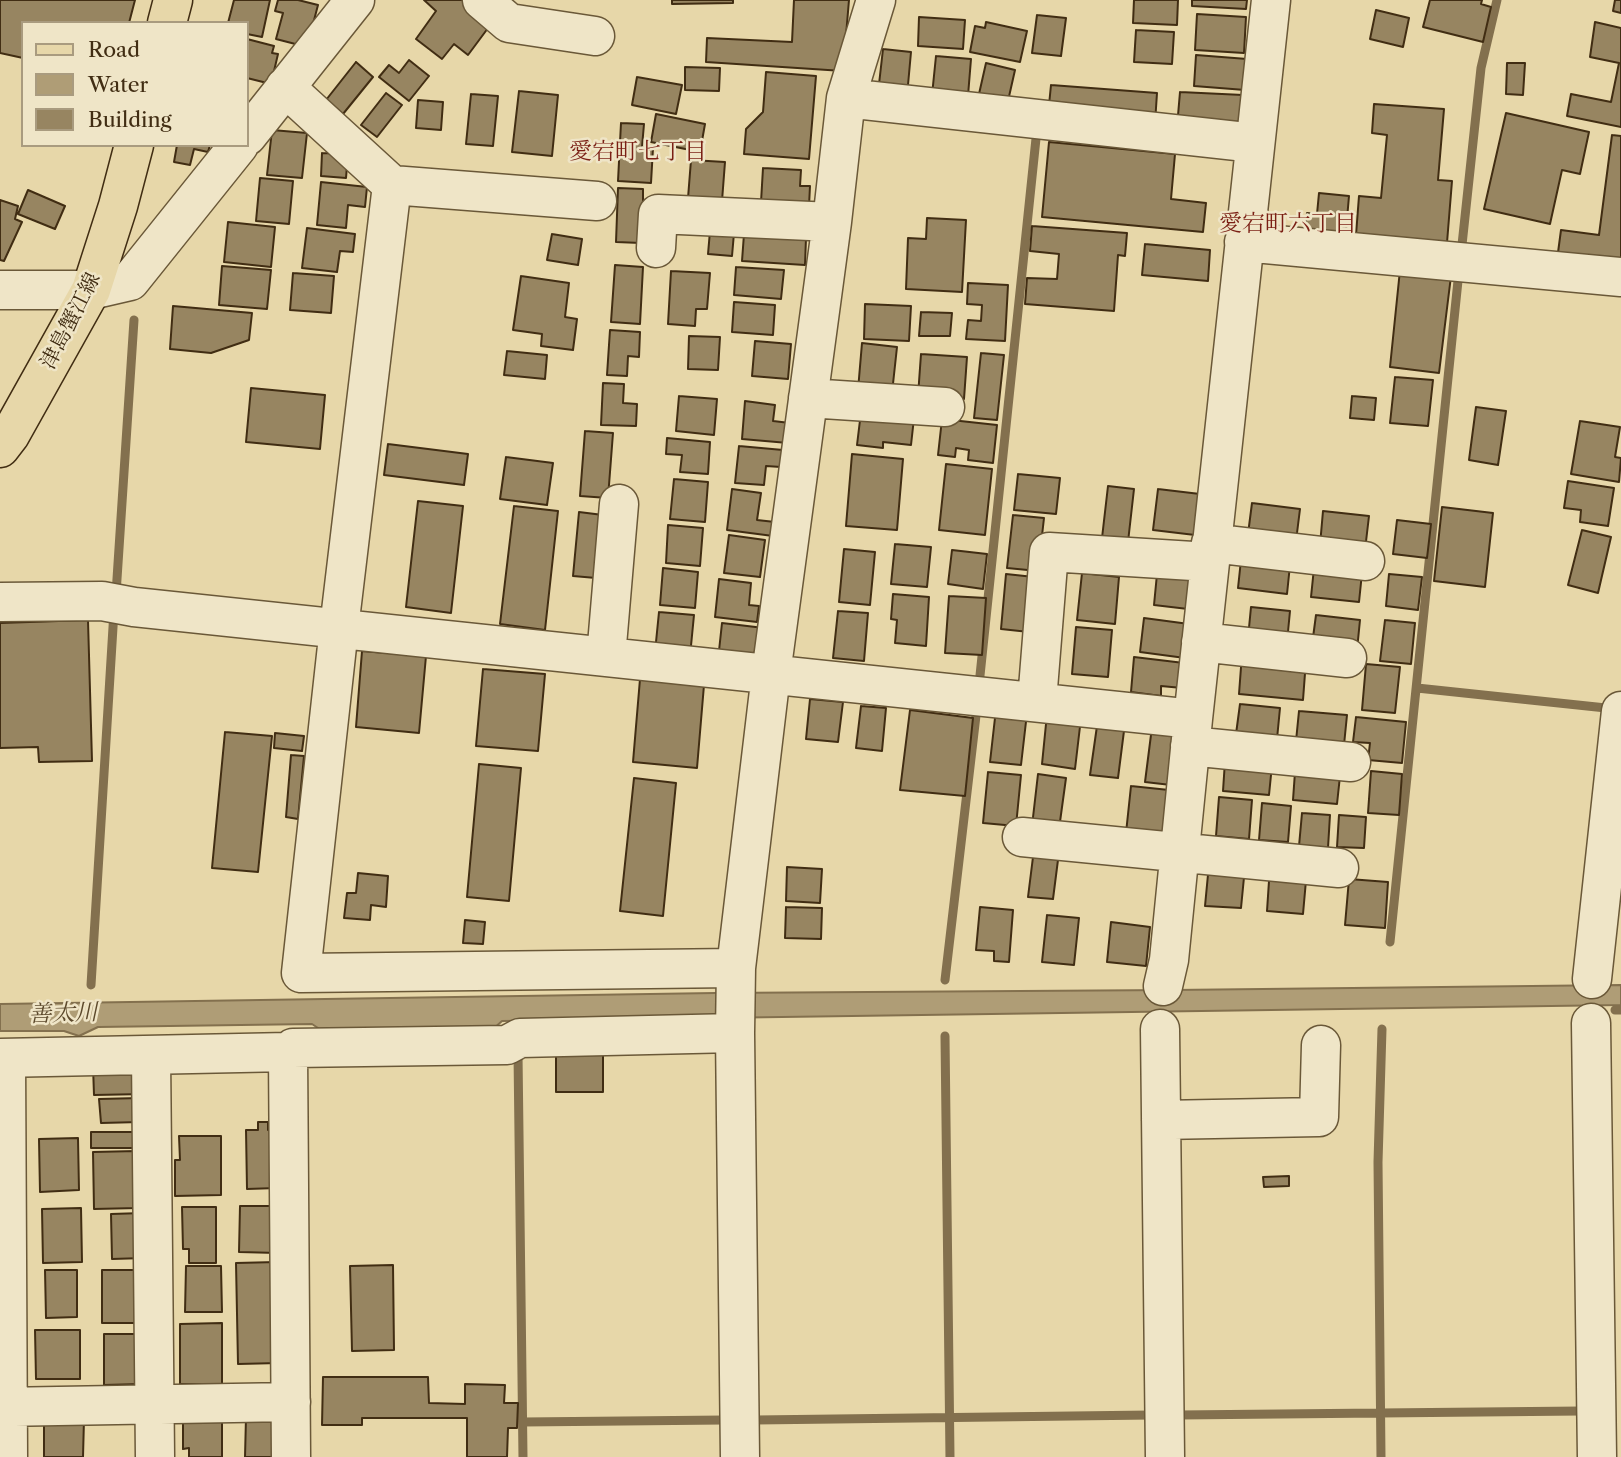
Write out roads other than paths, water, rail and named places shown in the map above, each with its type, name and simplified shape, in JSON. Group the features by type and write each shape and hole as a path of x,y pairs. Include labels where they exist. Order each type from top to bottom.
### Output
{"main road":[{"path":"168,21 173,0"},
{"name":"津島蟹江線","path":"0,448 10,435 91,290 133,147"}],"street":[{"path":"248,134 355,0"},
{"path":"482,0 509,23 595,36"},
{"path":"740,1457 736,979 771,674 832,222 846,98 876,0"},
{"path":"1163,986 1169,960 1210,553 1271,0"},
{"path":"285,88 392,185 597,201"},
{"path":"846,98 1255,143"},
{"path":"0,290 91,290 130,281 237,147"},
{"path":"392,185 301,973 736,979"},
{"path":"656,248 658,214 832,222"},
{"path":"1244,242 1621,276"},
{"path":"808,398 945,407"},
{"path":"606,656 619,504"},
{"path":"1037,701 1049,552 1210,553 1365,561"},
{"path":"0,602 118,604 1037,701 1351,762"},
{"path":"1201,642 1347,658"},
{"path":"1592,979 1621,711"},
{"path":"1022,837 1339,868"},
{"path":"1591,1023 1597,1457"},
{"path":"1160,1028 1165,1457"},
{"path":"8,1457 4,1407 3,1058 288,1052 293,1048 507,1045 520,1038 735,1030"},
{"path":"1161,1120 1319,1117 1321,1045"},
{"path":"288,1052 291,1457"},
{"path":"151,1055 155,1457"},
{"path":"4,1407 291,1402"}],"water":[{"name":"善太川","path":"1621,985 1621,1005 502,1021 491,1031 324,1032 312,1024 98,1027 79,1036 64,1031 0,1031 0,1004 715,993"}],"waterway":[{"path":"1461,254 1481,68 1497,0"},
{"path":"979,685 1037,129"},
{"path":"1390,942 1459,271"},
{"path":"116,594 134,320"},
{"path":"91,985 114,611"},
{"path":"1417,688 1606,708"},
{"path":"945,980 977,707"},
{"path":"1615,1010 1621,1010"},
{"path":"1381,1457 1378,1162 1382,1029"},
{"path":"945,1036 950,1457"},
{"path":"518,1054 523,1457"},
{"path":"1179,1415 1581,1411"},
{"path":"756,1420 1151,1415"},
{"path":"523,1422 724,1420"}],"district":[{"name":"愛宕町七丁目","path":"638,152"},
{"name":"愛宕町六丁目","path":"1288,224"}]}
